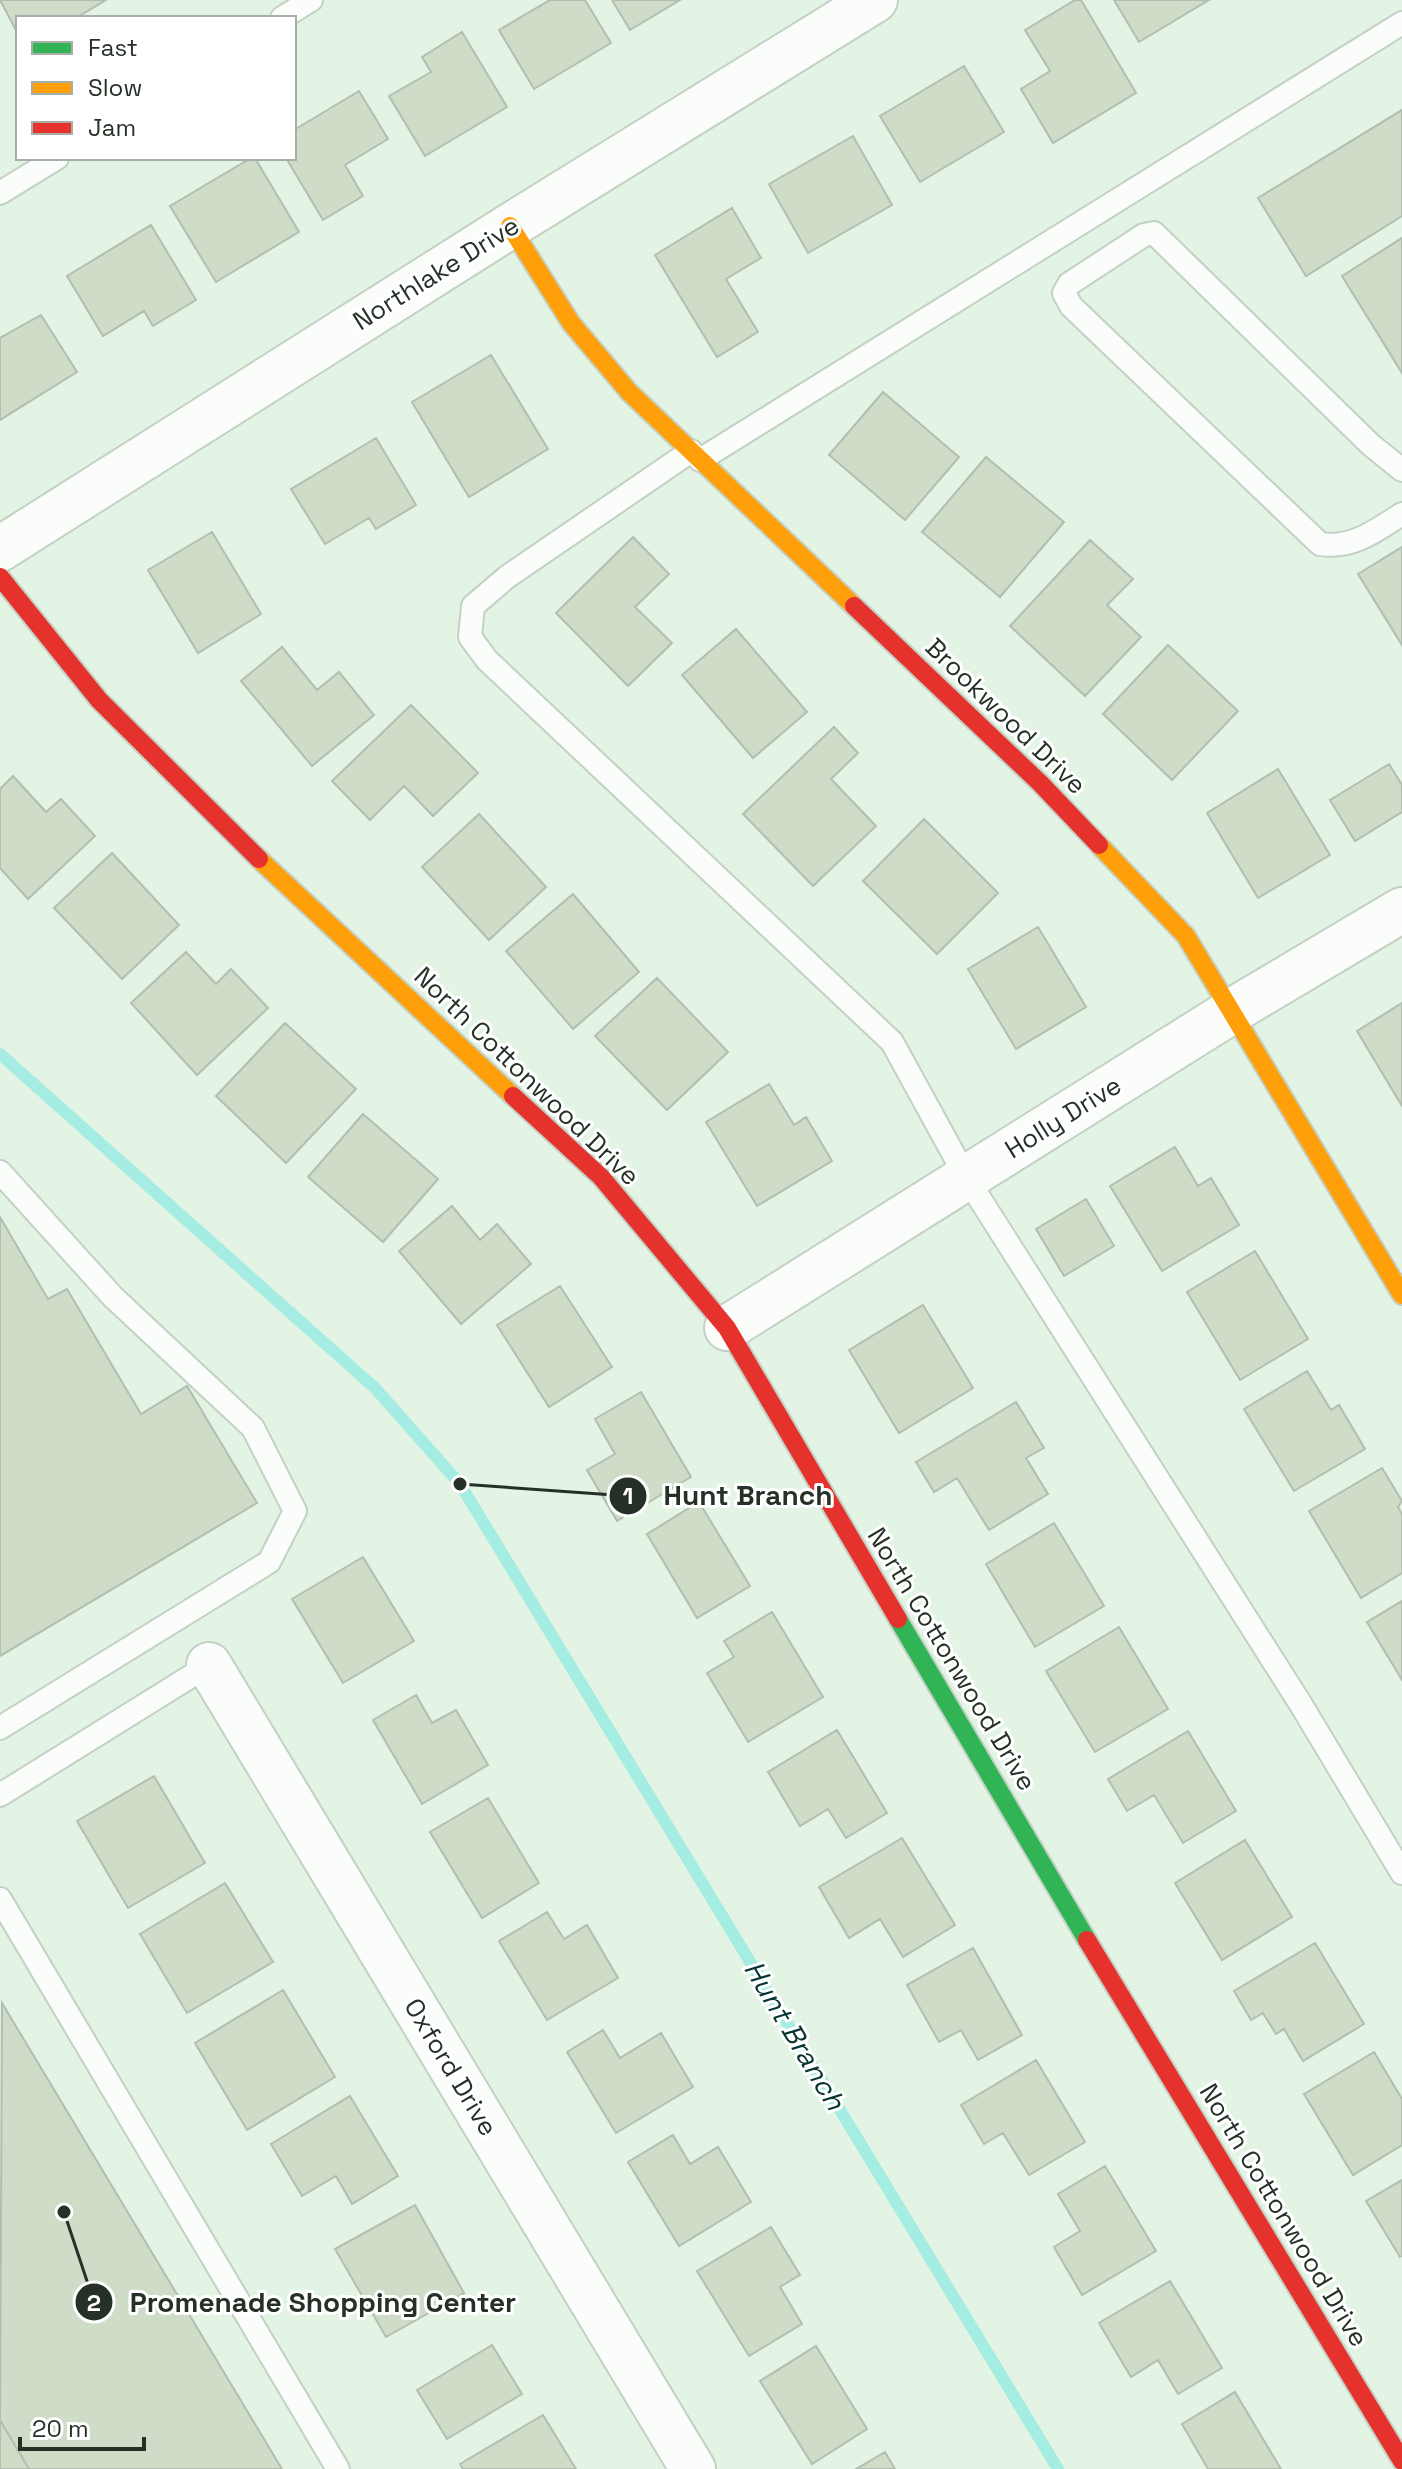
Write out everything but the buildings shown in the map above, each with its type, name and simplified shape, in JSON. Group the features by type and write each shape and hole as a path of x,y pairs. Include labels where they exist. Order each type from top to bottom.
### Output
{"street":[{"name":"Northlake Drive","path":"0,549 510,226 875,0"},
{"name":"Brookwood Drive","path":"510,226 571,323 629,392 1040,783 1186,936 1402,1295"},
{"name":"North Cottonwood Drive","path":"0,577 99,700 229,831 601,1177 727,1328 1068,1908 1402,2461"},
{"name":"Holly Drive","path":"727,1328 1232,1011 1402,910"},
{"name":"Oxford Drive","path":"209,1665 693,2469"}],"lane":[{"path":"285,16 311,0"},
{"path":"1402,23 696,456 496,587 473,606 470,637 487,660 892,1042 966,1177 1300,1703 1402,1873"},
{"path":"0,193 54,160"},
{"path":"1402,470 1371,445 1154,233 1144,235 1069,284 1064,293 1071,306 1320,544 1339,547 1363,539 1402,514"},
{"path":"0,1172 113,1297 253,1428 295,1511 269,1562 0,1728"},
{"path":"0,1795 209,1665"},
{"path":"0,1899 338,2469"}],"waterway":[{"name":"Hunt Branch","path":"0,1054 375,1388 460,1484 1058,2469"}],"traffic: fast":[{"path":"898,1619 1087,1940"}],"traffic: slow":[{"path":"510,226 571,323 629,392 854,606"},
{"path":"1099,845 1186,936 1402,1295"},
{"path":"259,859 513,1096"}],"traffic: jam":[{"path":"0,577 99,700 259,859"},
{"path":"854,606 1040,783 1099,845"},
{"path":"513,1096 601,1177 727,1328 898,1619"},
{"path":"1087,1940 1402,2461"}],"place":[{"name":"Hunt Branch","path":"460,1484"},
{"name":"Promenade Shopping Center","path":"64,2212"}]}
